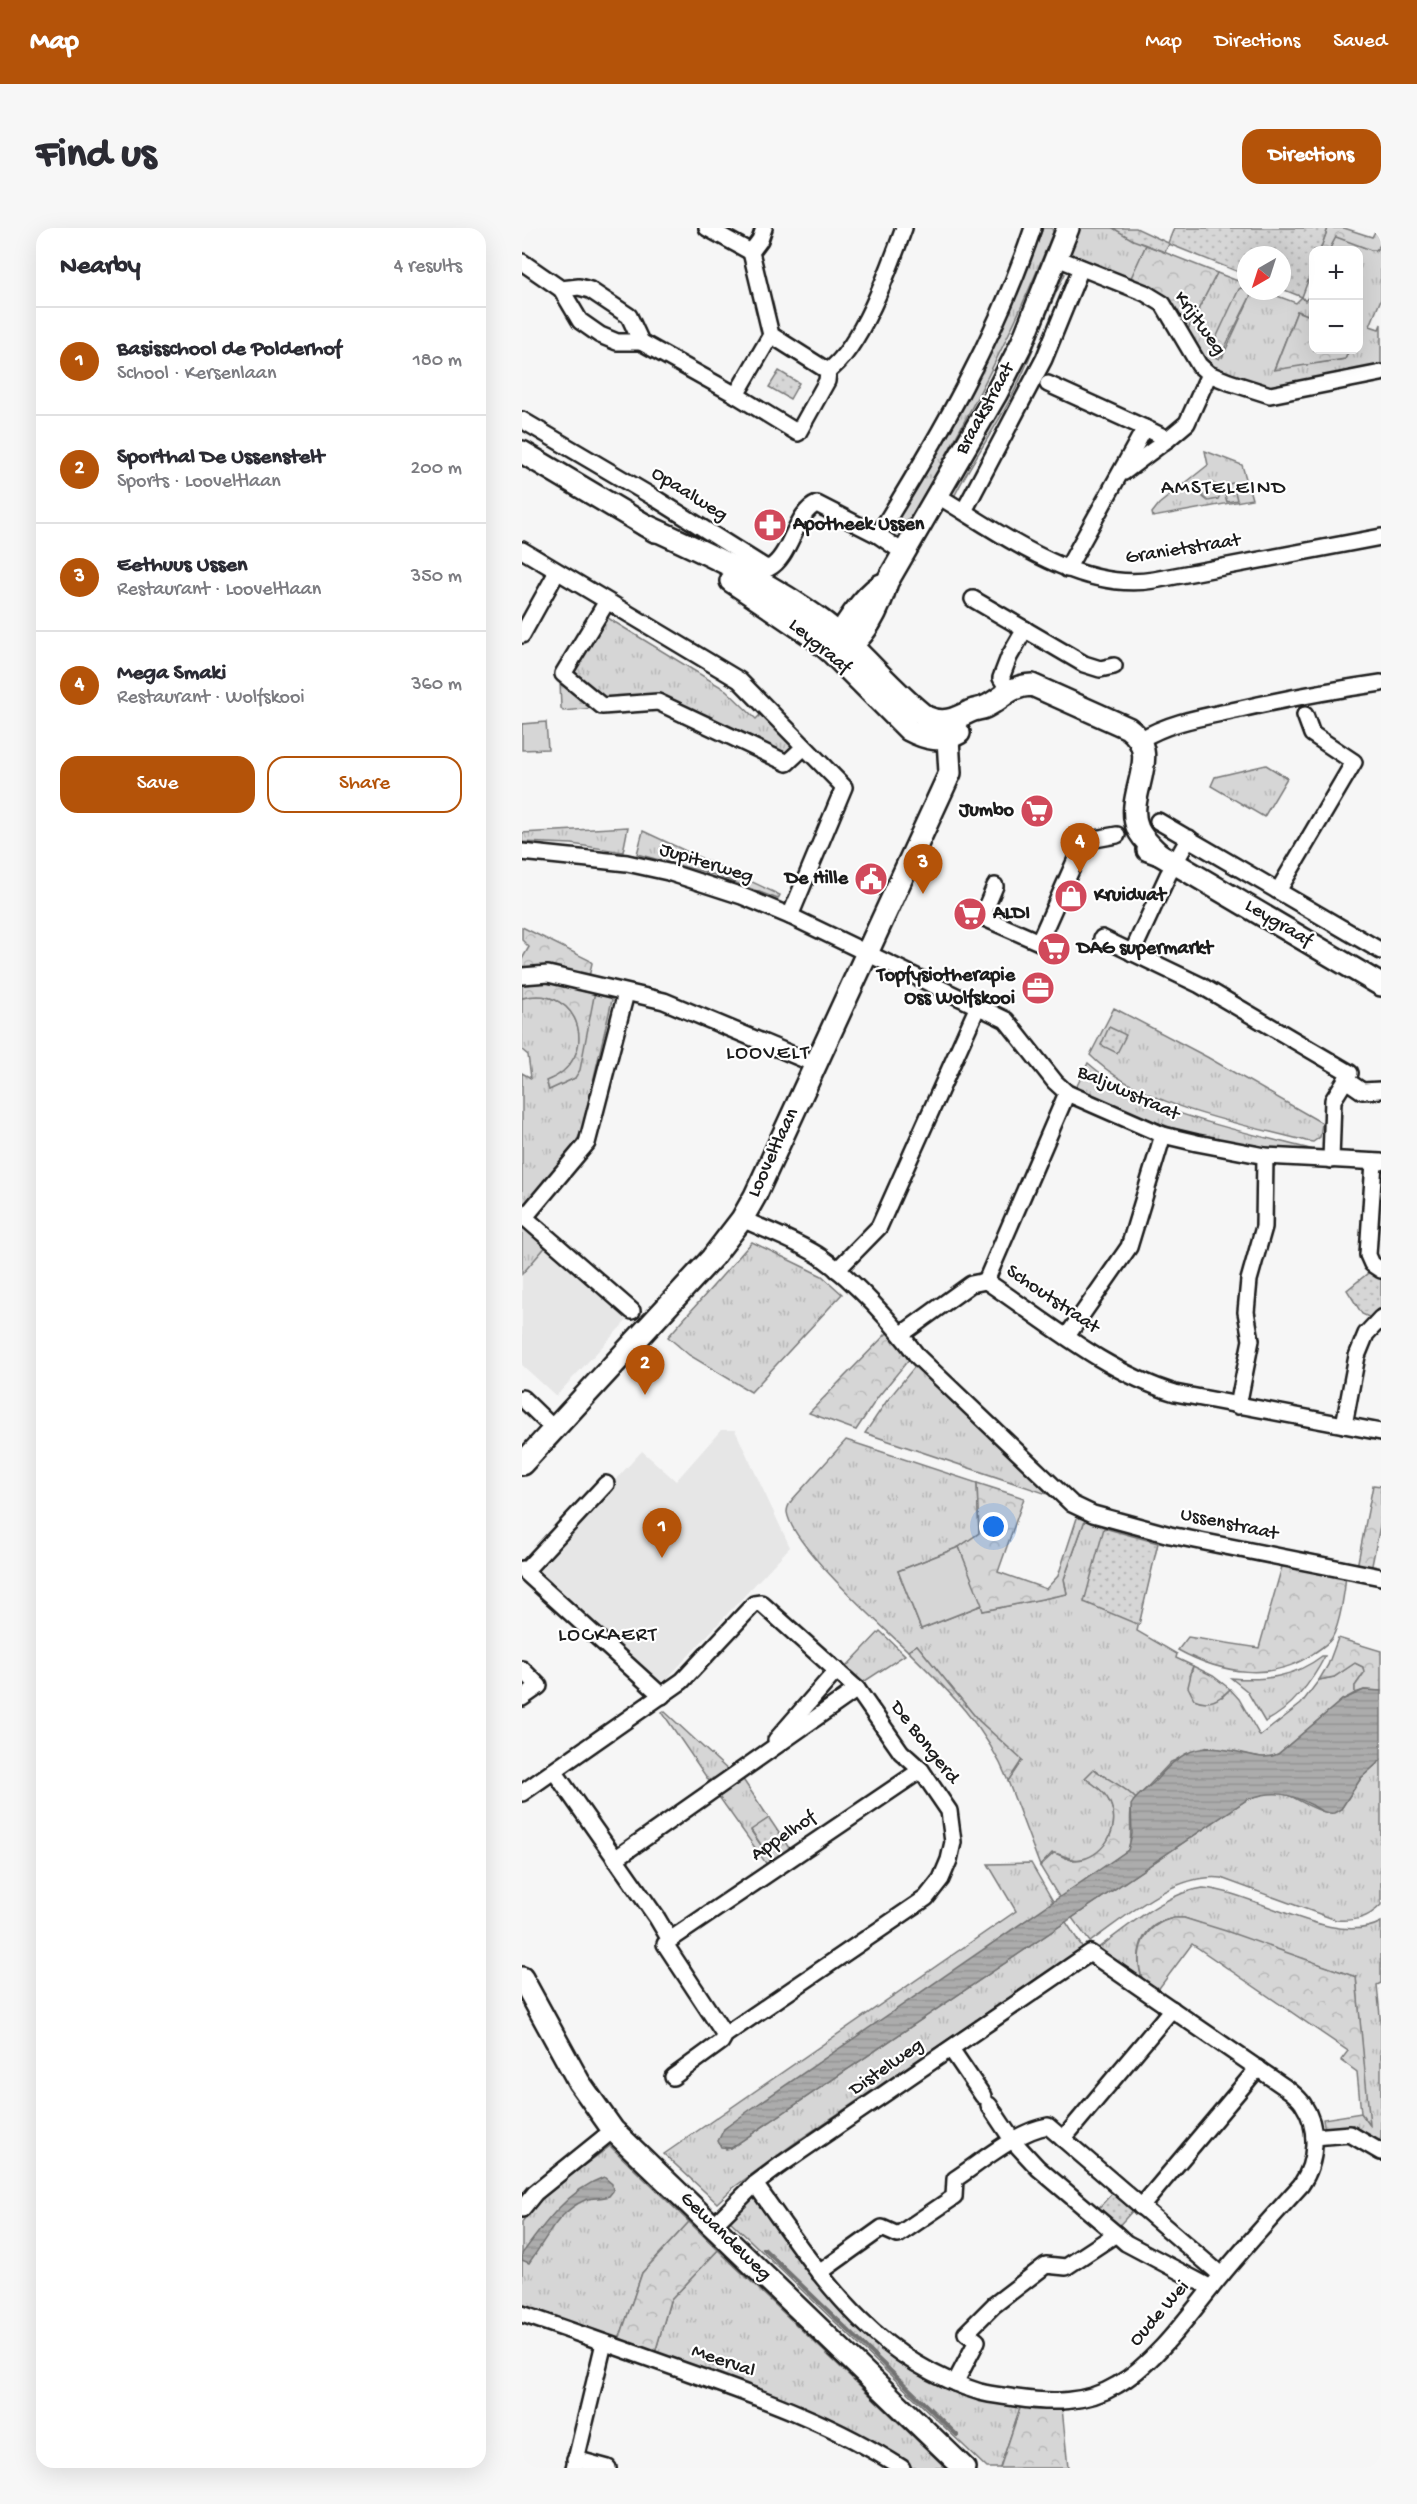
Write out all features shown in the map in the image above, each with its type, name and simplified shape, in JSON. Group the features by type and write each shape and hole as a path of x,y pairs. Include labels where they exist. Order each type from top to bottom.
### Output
{"street":[{"path":"707,228 751,252 771,335 736,395"},
{"path":"751,252 760,240 764,228"},
{"path":"522,262 561,289 579,321 617,342 641,342 736,395 798,434 827,381 828,371 841,362 885,281 904,228"},
{"name":"Braakstraat","path":"878,535 927,455 983,352 1006,301 1033,228"},
{"name":"Braakstraat","path":"841,646 882,598 887,582 996,394 1022,343 1068,228"},
{"name":"Krijtweg","path":"1057,258 1145,293 1163,304 1199,365 1209,374 1270,395 1381,373"},
{"name":"Braakstraat","path":"964,511 1044,359 1081,268"},
{"path":"561,289 579,287 590,290 629,316 641,342"},
{"path":"771,335 828,371"},
{"path":"1119,476 1187,423 1209,374"},
{"path":"1048,384 1168,440"},
{"name":"Opaalweg","path":"522,420 658,500 763,566 769,568 779,560 808,510 817,504 878,535 904,553"},
{"path":"1066,569 1145,428"},
{"name":"Leygraaf","path":"522,452 645,525 812,636 841,646 897,720 920,736 942,733"},
{"name":"Granietstraat","path":"938,496 1066,569 1101,579 1149,580 1381,537"},
{"path":"522,550 606,603 654,628 739,680 844,787 790,916"},
{"path":"522,635 557,572"},
{"path":"973,599 1084,664 1100,669 1114,666"},
{"path":"606,603 563,674 602,706 658,702 787,763 804,747"},
{"path":"1009,690 1001,678 1009,657 1025,629"},
{"path":"942,733 954,720 985,707 1009,690 1026,685 1039,686 1128,728 1140,740 1184,721 1282,700 1381,683"},
{"path":"1305,715 1319,693"},
{"path":"1278,891 1354,762 1312,734 1305,715 1282,700"},
{"name":"Looveltlaan","path":"522,1464 712,1258 742,1219 755,1196 940,797 943,787 942,733"},
{"name":"Leygraaf","path":"1140,740 1145,757 1144,766 1123,823 1125,832 1132,843 1140,848 1172,856 1381,985"},
{"name":"Leygraaf","path":"1158,821 1381,951"},
{"path":"995,886 982,917 1039,942 1084,841 1117,835"},
{"path":"1132,953 1172,856 1189,838"},
{"name":"Jupiterweg","path":"522,852 627,863 668,872 732,893 790,916 868,954"},
{"path":"1102,938 1200,985 1350,1073 1333,1100 1331,1160"},
{"name":"Baljuwstraat","path":"868,954 1006,1020 1055,1082 1067,1093 1163,1135 1265,1156 1377,1162"},
{"path":"522,976 548,974 664,1001 815,1064"},
{"path":"626,993 587,1143 524,1216 632,1311"},
{"path":"837,1270 879,1227 978,1006"},
{"path":"1346,1080 1362,1091 1381,1090"},
{"path":"986,1281 1067,1093"},
{"path":"1067,1336 1129,1247 1163,1135"},
{"path":"1238,1406 1251,1340 1246,1312 1249,1280 1264,1227 1265,1156"},
{"path":"1377,1162 1368,1255 1372,1264 1381,1270"},
{"path":"742,1219 801,1246 837,1270 902,1334"},
{"name":"Schoutstraat","path":"902,1334 971,1284 986,1281 1067,1336 1146,1384 1175,1393 1238,1406 1381,1432"},
{"path":"1344,1425 1357,1356 1366,1334 1381,1318"},
{"name":"Ussenstraat","path":"902,1334 918,1357 1072,1504 1093,1514 1170,1535 1381,1577"},
{"path":"522,1398 554,1429"},
{"path":"524,1787 554,1771 662,1696 523,1570 606,1484"},
{"name":"De Bongerd","path":"662,1696 682,1681 754,1604 761,1603 858,1689 901,1752 921,1770 948,1811 953,1842 941,1879 926,1898 725,2035 721,2042 672,2077"},
{"path":"522,1669 539,1686 522,1698"},
{"path":"766,1753 798,1712 837,1670"},
{"path":"615,1859 858,1689"},
{"name":"Appelhof","path":"670,1940 921,1770"},
{"path":"554,1771 670,1940 665,1944 725,2035"},
{"name":"Oude Wei","path":"755,2184 819,2273 849,2310 898,2354 926,2370 982,2393 1040,2402 1068,2402 1117,2386 1151,2360 1306,2177 1313,2158 1314,2137 1303,2104 1289,2090 1090,1953"},
{"name":"Distelweg","path":"713,2226 755,2184 1090,1953"},
{"name":"Gewandeweg","path":"522,1978 579,2082 613,2130 964,2468"},
{"path":"1063,2139 1172,2008"},
{"path":"951,2049 1013,2140 1038,2169 1126,2243 1211,2288"},
{"path":"1141,2207 1258,2068"},
{"path":"819,2273 882,2228 898,2235 954,2197 955,2179 1013,2140 1036,2128 1047,2126 1221,2275"},
{"path":"523,2204 613,2130"},
{"path":"1314,2137 1350,2134 1381,2152"},
{"path":"955,2383 977,2341 966,2333 994,2305 1046,2265 1066,2267 1116,2234"},
{"name":"Meerval","path":"522,2314 765,2399 825,2424 902,2468"},
{"path":"604,2343 575,2464 608,2468"}],"shaded area":[{"path":"522,1219 631,1316 556,1396 522,1365"},
{"path":"721,1430 735,1430 790,1547 663,1683 535,1568 642,1451 676,1481"},
{"path":"1364,1690 1381,1691 1381,1760 1361,1778 1341,1809 1334,1813 1325,1812 1304,1801 1281,1794 1265,1794 1248,1799 731,2148 721,2147 718,2141 724,2129 751,2109 1128,1850 1132,1834 1131,1805 1178,1759 1187,1753 1207,1748 1259,1757 1274,1756 1342,1700"},
{"path":"604,2177 612,2184 613,2191 609,2196 588,2199 575,2205 559,2219 529,2263 522,2260 522,2254 557,2210 579,2190"}],"green space":[{"path":"1043,228 1052,228 1053,232 1037,272 982,388 899,537 887,533 980,369 1008,314"},
{"path":"1073,228 1113,228 1146,245 1132,278 1130,280 1067,258"},
{"path":"1113,228 1136,228 1168,243 1174,228 1328,228 1321,246 1309,246 1309,278 1302,297 1291,293 1291,246 1237,246 1237,271 1169,244 1165,252 1133,240"},
{"path":"1328,228 1344,228 1372,237 1377,228 1381,228 1381,244 1376,250 1336,237 1331,246 1321,246"},
{"path":"1336,236 1361,246 1331,246"},
{"path":"1381,244 1381,299 1370,326 1379,329 1381,324 1381,367 1271,389 1208,368 1187,331 1217,273 1237,281 1238,300 1222,358 1249,300 1288,300 1296,303 1302,297 1305,301 1309,296 1309,316 1297,311 1274,369 1345,359 1347,354 1363,354 1363,247 1376,250"},
{"path":"1146,245 1217,273 1187,331 1167,299 1130,280"},
{"path":"1057,271 1065,274 1018,384 953,499 947,496"},
{"path":"1237,293 1237,300 1248,300 1219,359 1211,355 1210,351"},
{"path":"1297,311 1309,316 1309,354 1347,354 1345,359 1274,370"},
{"path":"779,371 799,383 790,399 769,387"},
{"path":"1205,451 1242,465 1252,499 1153,517 1152,513 1159,504 1208,465"},
{"path":"1212,483 1218,486 1233,483 1237,500 1227,502 1224,492 1218,499 1208,501 1203,497 1202,487"},
{"path":"603,615 726,690 756,719 763,712 796,745 782,757 663,701 603,702 573,677 572,670"},
{"path":"560,681 595,708 563,711"},
{"path":"546,722 548,749 522,750 522,724"},
{"path":"1266,765 1287,778 1264,817 1211,786 1215,777"},
{"path":"628,827 623,852 572,844 522,842 522,833"},
{"path":"643,831 780,895 778,899 715,875 637,854"},
{"path":"522,927 589,960 592,963 589,977 522,970 522,959 529,947 522,940"},
{"path":"522,978 550,979 595,991 580,1070 575,1078 549,1090 546,1081 563,1071 574,1057 579,1042 578,1026 571,1012 559,1002 543,996 522,998"},
{"path":"595,991 610,995 612,1000 582,1129 564,1160 524,1206 522,1204 522,1073 531,1078 528,1055 522,1050 522,998 543,996 559,1002 571,1012 578,1026 579,1042 574,1057 564,1071 547,1081 549,1090 575,1078"},
{"path":"1114,1008 1207,1057 1322,1123 1320,1137 1313,1142 1306,1141 1191,1110 1162,1100 1111,1073 1090,1055"},
{"path":"1109,1027 1126,1035 1117,1053 1101,1045"},
{"path":"1088,1063 1112,1081 1138,1096 1166,1108 1226,1127 1314,1150 1287,1151 1232,1144 1179,1130 1126,1111 1075,1090"},
{"path":"522,1219 549,1243 522,1274"},
{"path":"752,1242 822,1276 842,1294 751,1392 689,1355 668,1337"},
{"path":"1372,1270 1381,1275 1381,1309 1373,1319 1362,1314 1347,1290"},
{"path":"890,1330 910,1358 878,1397 856,1430 809,1413"},
{"path":"916,1365 1053,1492 1050,1495 865,1433"},
{"path":"846,1440 977,1483 979,1534 959,1547 898,1571 921,1629 982,1605 983,1611 1067,1594 1064,1579 1086,1517 1159,1537 1137,1631 1177,1654 1176,1658 1193,1666 1189,1676 1222,1697 1230,1689 1239,1699 1260,1736 1301,1704 1319,1680 1334,1677 1355,1663 1363,1667 1364,1673 1355,1686 1355,1693 1342,1700 1278,1754 1269,1758 1208,1747 1171,1762 1136,1799 1095,1770 1086,1778 1106,1796 1111,1805 1113,1821 1110,1837 1100,1850 1087,1858 1072,1859 1052,1853 1040,1866 1008,1781 1022,1760 978,1720 917,1645 908,1651 839,1584 820,1564 792,1526 787,1512 790,1503"},
{"path":"977,1483 1024,1498 998,1572 1046,1589 1058,1576 1078,1515 1086,1517 1064,1579 1067,1594 983,1611 959,1547 979,1533"},
{"path":"1373,1485 1381,1486 1381,1521 1371,1570 1357,1567"},
{"path":"1104,1528 1158,1543 1139,1625 1084,1602"},
{"path":"959,1547 982,1605 921,1629 898,1571"},
{"path":"1283,1563 1346,1574 1337,1624 1332,1638 1326,1644 1298,1662 1264,1671 1228,1669 1178,1650 1188,1637 1259,1648"},
{"path":"880,1631 905,1655 862,1683 846,1667"},
{"path":"1338,1638 1381,1651 1381,1691 1364,1690 1355,1693 1355,1686 1364,1673 1363,1667 1355,1663 1334,1677 1319,1680 1328,1665"},
{"path":"917,1645 978,1720 1022,1760 1008,1781 978,1727 952,1695 908,1651"},
{"path":"1325,1656 1300,1694 1284,1710 1265,1722 1247,1691 1231,1678 1255,1679 1279,1676 1301,1669"},
{"path":"1193,1666 1213,1676 1230,1689 1214,1701 1204,1702 1194,1699 1188,1687"},
{"path":"664,1711 731,1773 717,1783 713,1778 709,1781 662,1712"},
{"path":"1381,1760 1381,1905 1366,1916 1336,1920 1221,1878 1203,1878 1186,1882 1152,1898 1090,1942 1072,1918 1248,1799 1280,1793 1324,1812 1341,1809 1361,1778"},
{"path":"1094,1769 1136,1799 1130,1816 1130,1844 1128,1850 1060,1899 1040,1866 1054,1853 1070,1860 1094,1854 1107,1841 1111,1833 1113,1814 1109,1800 1085,1778"},
{"path":"742,1778 769,1818 751,1831 775,1865 770,1869 717,1794"},
{"path":"769,1818 793,1854 775,1865 751,1830"},
{"path":"1031,1863 1054,1903 724,2129 726,2149 731,2148 1066,1922 1083,1948 796,2142 733,2188 717,2203 664,2154 1016,1911 988,1864"},
{"path":"1203,1888 1247,1899 1318,1924 1341,1928 1362,1928 1381,1922 1381,1983 1377,1985 1381,2026 1381,2138 1377,2145 1325,2131 1323,2119 1361,2113 1369,2124 1356,1977 1184,1918 1159,1923 1144,1936 1139,1957 1143,1981 1098,1948 1161,1903 1189,1891"},
{"path":"1174,1918 1184,1918 1226,1931 1356,1977 1370,2125 1361,2113 1357,2072 1341,2060 1348,2051 1192,1944 1157,1991 1143,1981 1139,1960 1143,1941 1154,1927"},
{"path":"610,2146 689,2222 642,2273 619,2340 522,2306 522,2222 551,2190"},
{"path":"1115,2190 1135,2208 1115,2230 1095,2212"},
{"path":"749,2198 760,2203 798,2259 842,2313 894,2358 923,2376 954,2390 1021,2405 1000,2468 987,2468 729,2220"},
{"path":"689,2222 718,2250 670,2301 655,2353 619,2340 642,2273"},
{"path":"718,2250 946,2468 912,2468 878,2446 822,2416 766,2392 655,2353 670,2301"},
{"path":"1021,2405 1062,2408 1068,2468 1000,2468"}],"waterway":[{"path":"764,2249 957,2435"}],"place":[{"name":"Apotheek Ussen","path":"770,525"},
{"name":"Jumbo","path":"1037,811"},
{"name":"Mega Smaki","path":"1080,873"},
{"name":"De Hille","path":"871,879"},
{"name":"Eethuus Ussen","path":"923,894"},
{"name":"Kruidvat","path":"1071,896"},
{"name":"ALDI","path":"970,914"},
{"name":"DAG supermarkt","path":"1054,949"},
{"name":"Topfysiotherapie Oss Wolfskooi","path":"1038,988"},
{"name":"Sporthal De Ussenstelt","path":"645,1395"},
{"name":"Basisschool de Polderhof","path":"662,1558"}],"district":[{"name":"AMSTELEIND","path":"1224,489"},
{"name":"LOOVELT","path":"768,1054"},
{"name":"LOCKAERT","path":"608,1636"}]}
